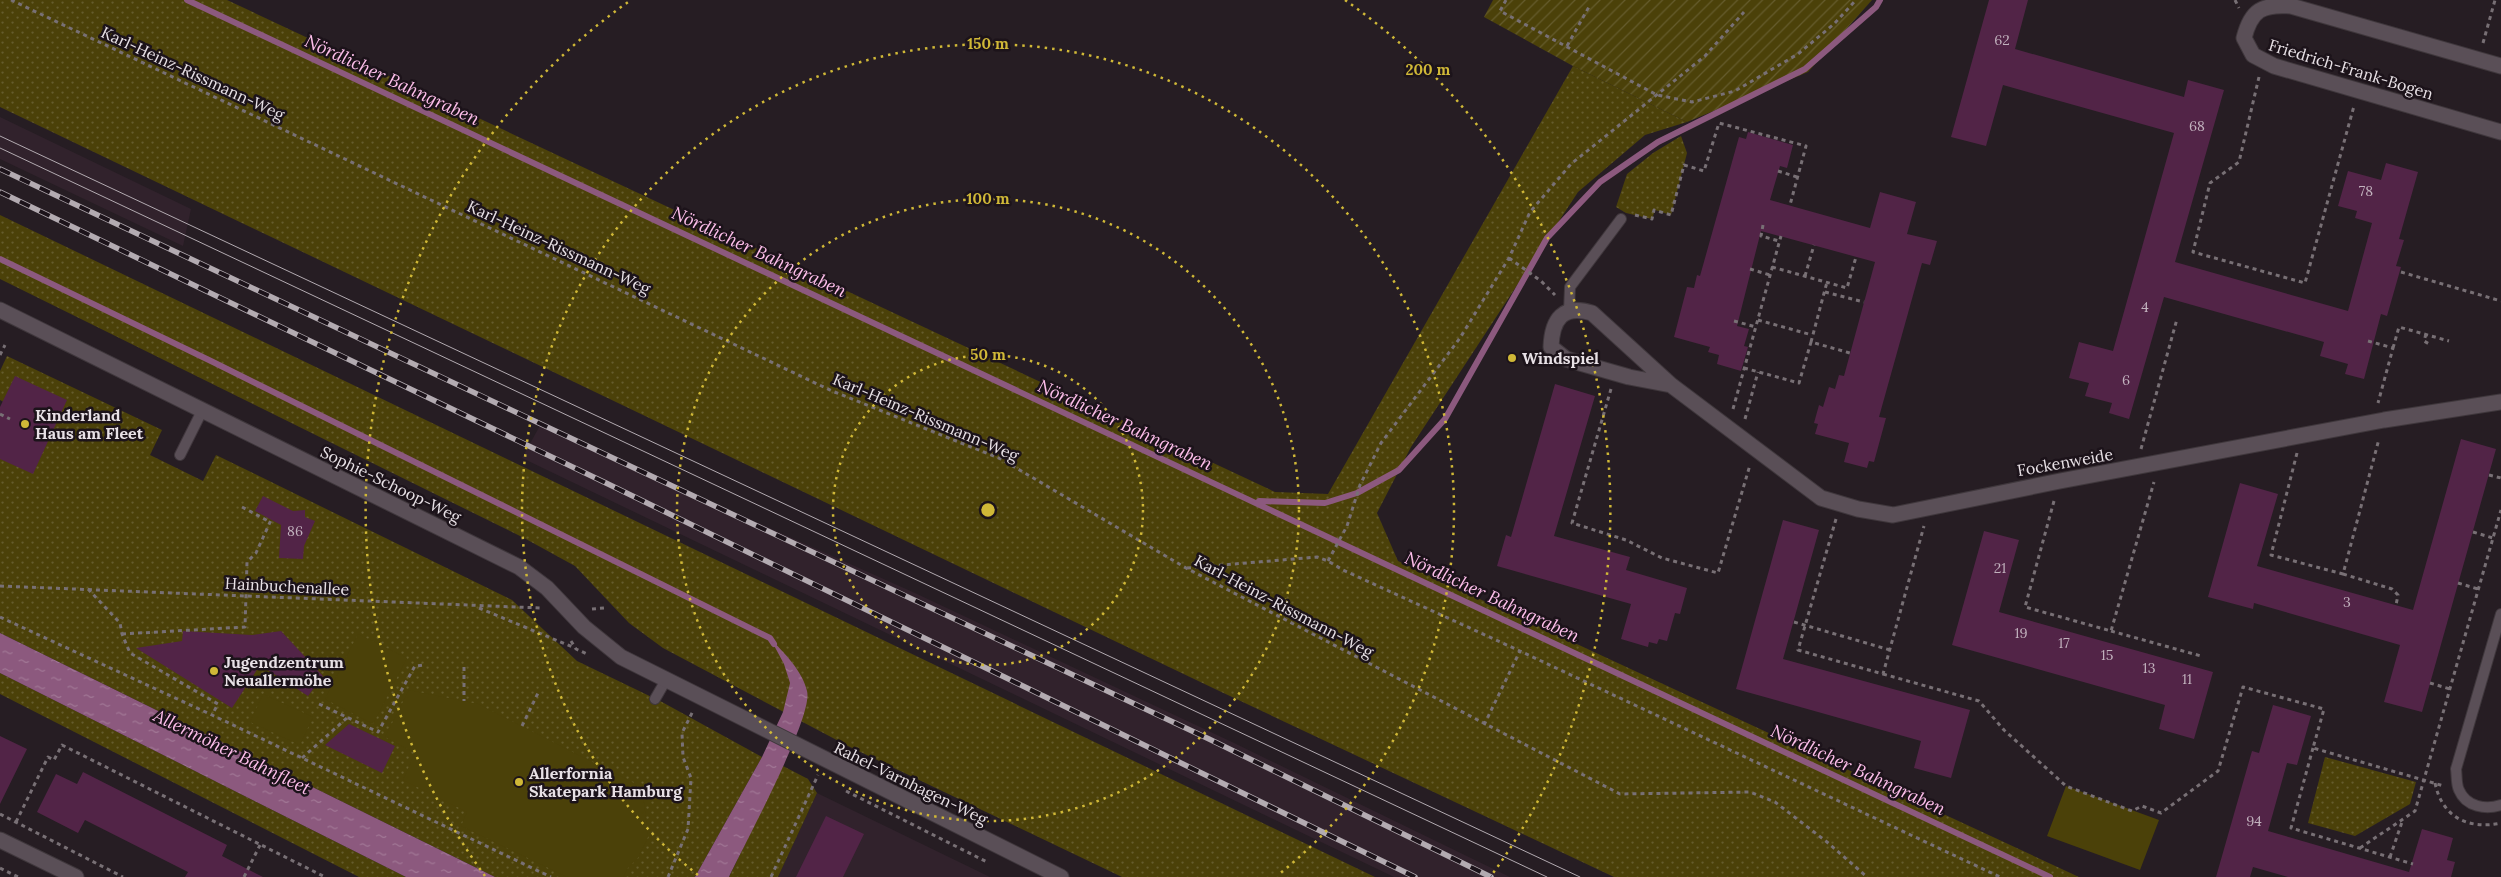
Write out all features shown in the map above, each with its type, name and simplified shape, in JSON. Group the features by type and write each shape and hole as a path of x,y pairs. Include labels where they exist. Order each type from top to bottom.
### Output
{"street":[{"name":"Friedrich-Frank-Bogen","path":"2501,66 2291,6 2278,5 2255,13 2248,24 2244,38 2247,47 2263,62 2501,132"},
{"name":"Sophie-Schoop-Weg","path":"0,310 520,567 548,588 584,627 621,657 746,721"},
{"name":"Fockenweide","path":"1671,385 1615,374 1566,359 1551,347 1552,329 1562,315 1569,310 1582,310 1592,313 1671,385 1822,498 1858,509 1893,515 2159,462 2501,402"},
{"name":"Rahel-Varnhagen-Weg","path":"746,721 1061,877"},
{"path":"0,840 76,877"}],"lane":[{"path":"1569,310 1570,288 1621,219"},
{"path":"180,455 202,410"},
{"path":"2501,614 2456,769 2459,790 2470,802 2490,809 2501,805"},
{"path":"655,699 666,680"}],"path":[{"name":"Karl-Heinz-Rissmann-Weg","path":"11,0 832,391 1001,459 1186,568 1620,794 1750,792 1775,802 1827,842 1867,877"},
{"path":"1506,0 1500,10 1657,95 1692,102 1735,91 1798,54 1834,24 1856,0"},
{"path":"2478,59 2495,0"},
{"path":"1567,46 1590,5"},
{"path":"1328,561 1347,526 1360,485 1381,442 1460,338 1509,258 1530,212 1571,164 1705,56 1744,12"},
{"path":"2263,62 2239,162 2210,183 2193,252 2305,283 2359,91"},
{"path":"1621,219 1626,213 1652,219 1654,210 1671,215 1684,165 1704,170 1719,123 1806,146 1790,205"},
{"path":"1778,171 1797,177"},
{"path":"1763,225 1761,236 1780,241"},
{"path":"1728,427 1781,236"},
{"path":"1805,276 1814,245"},
{"path":"1772,267 1847,288 1856,257"},
{"path":"1509,258 1541,281"},
{"path":"1750,269 1770,274"},
{"path":"2401,272 2501,301"},
{"path":"2446,285 2449,279"},
{"path":"1744,368 1798,384 1828,282"},
{"path":"1825,292 1864,302"},
{"path":"2136,467 2177,319"},
{"path":"1758,320 1812,335"},
{"path":"1734,321 1756,327"},
{"path":"2343,574 2379,422 2393,348 2399,327 2448,341"},
{"path":"2426,334 2424,341 2431,345"},
{"path":"2368,341 2393,348"},
{"path":"1810,342 1850,353"},
{"path":"0,355 5,344"},
{"path":"1748,408 1758,372"},
{"path":"1615,374 1572,523 1626,540 1662,558 1718,573 1755,447"},
{"path":"0,414 10,419"},
{"path":"2302,436 2271,555 2392,589 2398,595 2396,605"},
{"path":"2111,630 2159,462"},
{"path":"2489,475 2501,478"},
{"path":"2060,481 2025,607 2201,656"},
{"path":"1840,504 1798,650 1979,701 2004,730 2066,786 2132,811 2142,806 2161,813 2218,771 2243,687 2324,709 2291,828 2413,864"},
{"path":"1883,674 1930,507"},
{"path":"122,634 245,627 247,562 256,553 270,521 242,508"},
{"path":"2360,848 2415,811 2501,510"},
{"path":"2473,532 2493,538"},
{"path":"1186,568 1317,557 1328,561 1343,570 1520,651 2000,877"},
{"path":"2458,583 2478,589"},
{"name":"Hainbuchenallee","path":"0,586 476,607 548,608 572,612"},
{"path":"87,589 120,624 130,653 218,704 212,715"},
{"path":"476,607 576,649"},
{"path":"0,617 212,715 551,877"},
{"path":"1794,622 1890,650"},
{"path":"1484,724 1520,651"},
{"path":"319,704 378,732 415,666 424,665"},
{"path":"464,666 464,701"},
{"path":"2430,683 2450,689"},
{"path":"522,726 539,691"},
{"path":"668,877 688,830 691,778 683,757 682,733 700,697"},
{"path":"302,758 348,718"},
{"path":"16,822 48,757 54,760 62,746 325,877"},
{"path":"2313,748 2459,790"},
{"path":"771,877 821,758"},
{"path":"0,814 123,877"},
{"path":"2390,857 2402,820"},
{"path":"244,877 260,845"},
{"path":"0,868 18,877"}],"shaded area":[{"path":"0,0 227,0 1275,492 1328,494 1573,66 1687,122 1645,135 1578,192 1411,447 1377,513 1398,561 2079,877 1614,877 1215,689 0,107"},
{"path":"1493,0 1872,0 1808,72 1687,122 1573,66 1484,17"},
{"path":"0,117 191,209 183,246 0,159"},
{"path":"1681,136 1687,153 1671,215 1655,210 1652,219 1626,213 1616,207 1627,174 1653,153"},
{"path":"0,215 1375,877 1122,877 848,746 663,648 629,623 575,566 524,538 0,279"},
{"path":"7,356 162,430 150,455 203,481 216,455 512,600 577,661 662,702 762,757 695,877 495,877 0,633 0,427 15,408 0,400 0,371"},
{"path":"542,422 617,460 915,593 1232,742 1510,877 1394,877 522,458"},
{"path":"358,634 407,658 373,724 325,699"},
{"path":"0,673 406,877 359,877 0,694"},
{"name":"Allerfornia Skatepark Hamburg","path":"409,690 478,704 634,783 643,794 648,837 638,858 628,868 623,877 567,877 461,826 467,812 403,780 415,753 385,737"},
{"path":"263,694 313,717 300,745 250,722"},
{"path":"2325,757 2416,782 2410,804 2355,836 2308,823"},
{"path":"783,766 808,779 817,793 778,877 729,877"},
{"path":"2066,786 2159,820 2140,870 2047,836"},
{"path":"817,793 990,877 778,877"}],"water":[{"name":"Allermöher Bahnfleet","path":"0,633 495,877 406,877 0,673"},
{"path":"770,638 792,662 805,683 807,691 806,705 800,726 776,782 729,877 695,877 762,757 783,712 790,683 784,664"}],"building":[{"path":"1989,0 2028,0 2015,49 2184,97 2188,80 2224,90 2175,262 2348,311 2372,223 2355,218 2357,211 2338,206 2348,171 2381,180 2386,163 2418,172 2399,239 2404,240 2396,266 2401,267 2387,316 2381,314 2364,379 2345,374 2348,364 2320,356 2324,342 2164,297 2129,419 2109,413 2112,403 2085,396 2089,383 2069,378 2079,342 2113,351 2174,133 2003,85 1986,146 1951,137"},
{"path":"1748,132 1793,145 1787,168 1780,166 1770,200 1870,228 1880,192 1916,202 1907,234 1937,241 1930,265 1922,263 1879,417 1886,418 1874,462 1869,461 1867,468 1844,462 1849,443 1815,434 1818,424 1814,423 1819,405 1823,407 1829,387 1835,389 1839,375 1844,376 1875,262 1761,231 1737,326 1749,329 1744,346 1748,347 1741,371 1717,364 1719,355 1708,352 1710,347 1674,337 1687,287 1694,288 1697,275 1700,276 1739,137 1746,139"},
{"name":"Kinderland Haus am Fleet","path":"15,376 67,400 33,474 0,459 0,407"},
{"path":"1555,384 1595,396 1554,536 1630,557 1626,570 1687,588 1680,614 1675,613 1667,641 1659,639 1657,644 1649,642 1648,647 1621,639 1631,604 1497,566 1506,535 1511,537"},
{"path":"2461,439 2496,449 2422,712 2384,702 2400,645 2254,603 2253,609 2208,597 2240,483 2278,494 2257,566 2413,610"},
{"path":"263,496 293,511 305,510 305,517 315,521 304,546 303,559 279,558 281,525 255,511"},
{"path":"1783,520 1819,530 1783,659 1970,710 1951,778 1914,768 1921,741 1736,689"},
{"path":"1984,531 2019,540 1999,612 2213,672 2194,739 2159,729 2165,705 1952,645"},
{"name":"Jugendzentrum Neuallermöhe","path":"183,631 252,635 281,631 323,676 308,696 260,665 232,708 136,648 182,641"},
{"path":"2273,705 2311,716 2297,765 2287,763 2268,831 2409,872 2422,829 2453,838 2447,860 2455,862 2451,877 2288,877 2253,867 2250,877 2216,877 2252,751 2259,753"},
{"path":"349,724 395,746 382,773 325,745"},
{"path":"0,736 27,749 0,804"},
{"path":"83,772 227,845 222,856 263,877 185,877 188,872 85,820 78,833 37,812 56,774 77,784"},
{"path":"826,816 864,834 843,877 796,877"}],"waterway":[{"name":"Nördlicher Bahngraben","path":"187,0 2050,877"},
{"path":"1259,501 1325,503 1357,493 1399,470 1445,419 1547,238 1600,182 1658,142 1805,69 1876,7 1880,0"},
{"path":"0,259 213,362 770,638 774,644"}],"tram line":[{"path":"0,136 1580,877"},
{"path":"0,148 1547,877"}],"railway":[{"path":"0,169 1209,739 1491,877"},
{"path":"0,192 606,483 1415,877"}],"place":[{"name":"Windspiel","path":"1512,358"},
{"name":"Kinderland Haus am Fleet","path":"25,424"},
{"name":"Jugendzentrum Neuallermöhe","path":"214,671"},
{"name":"Allerfornia Skatepark Hamburg","path":"519,782"}]}
